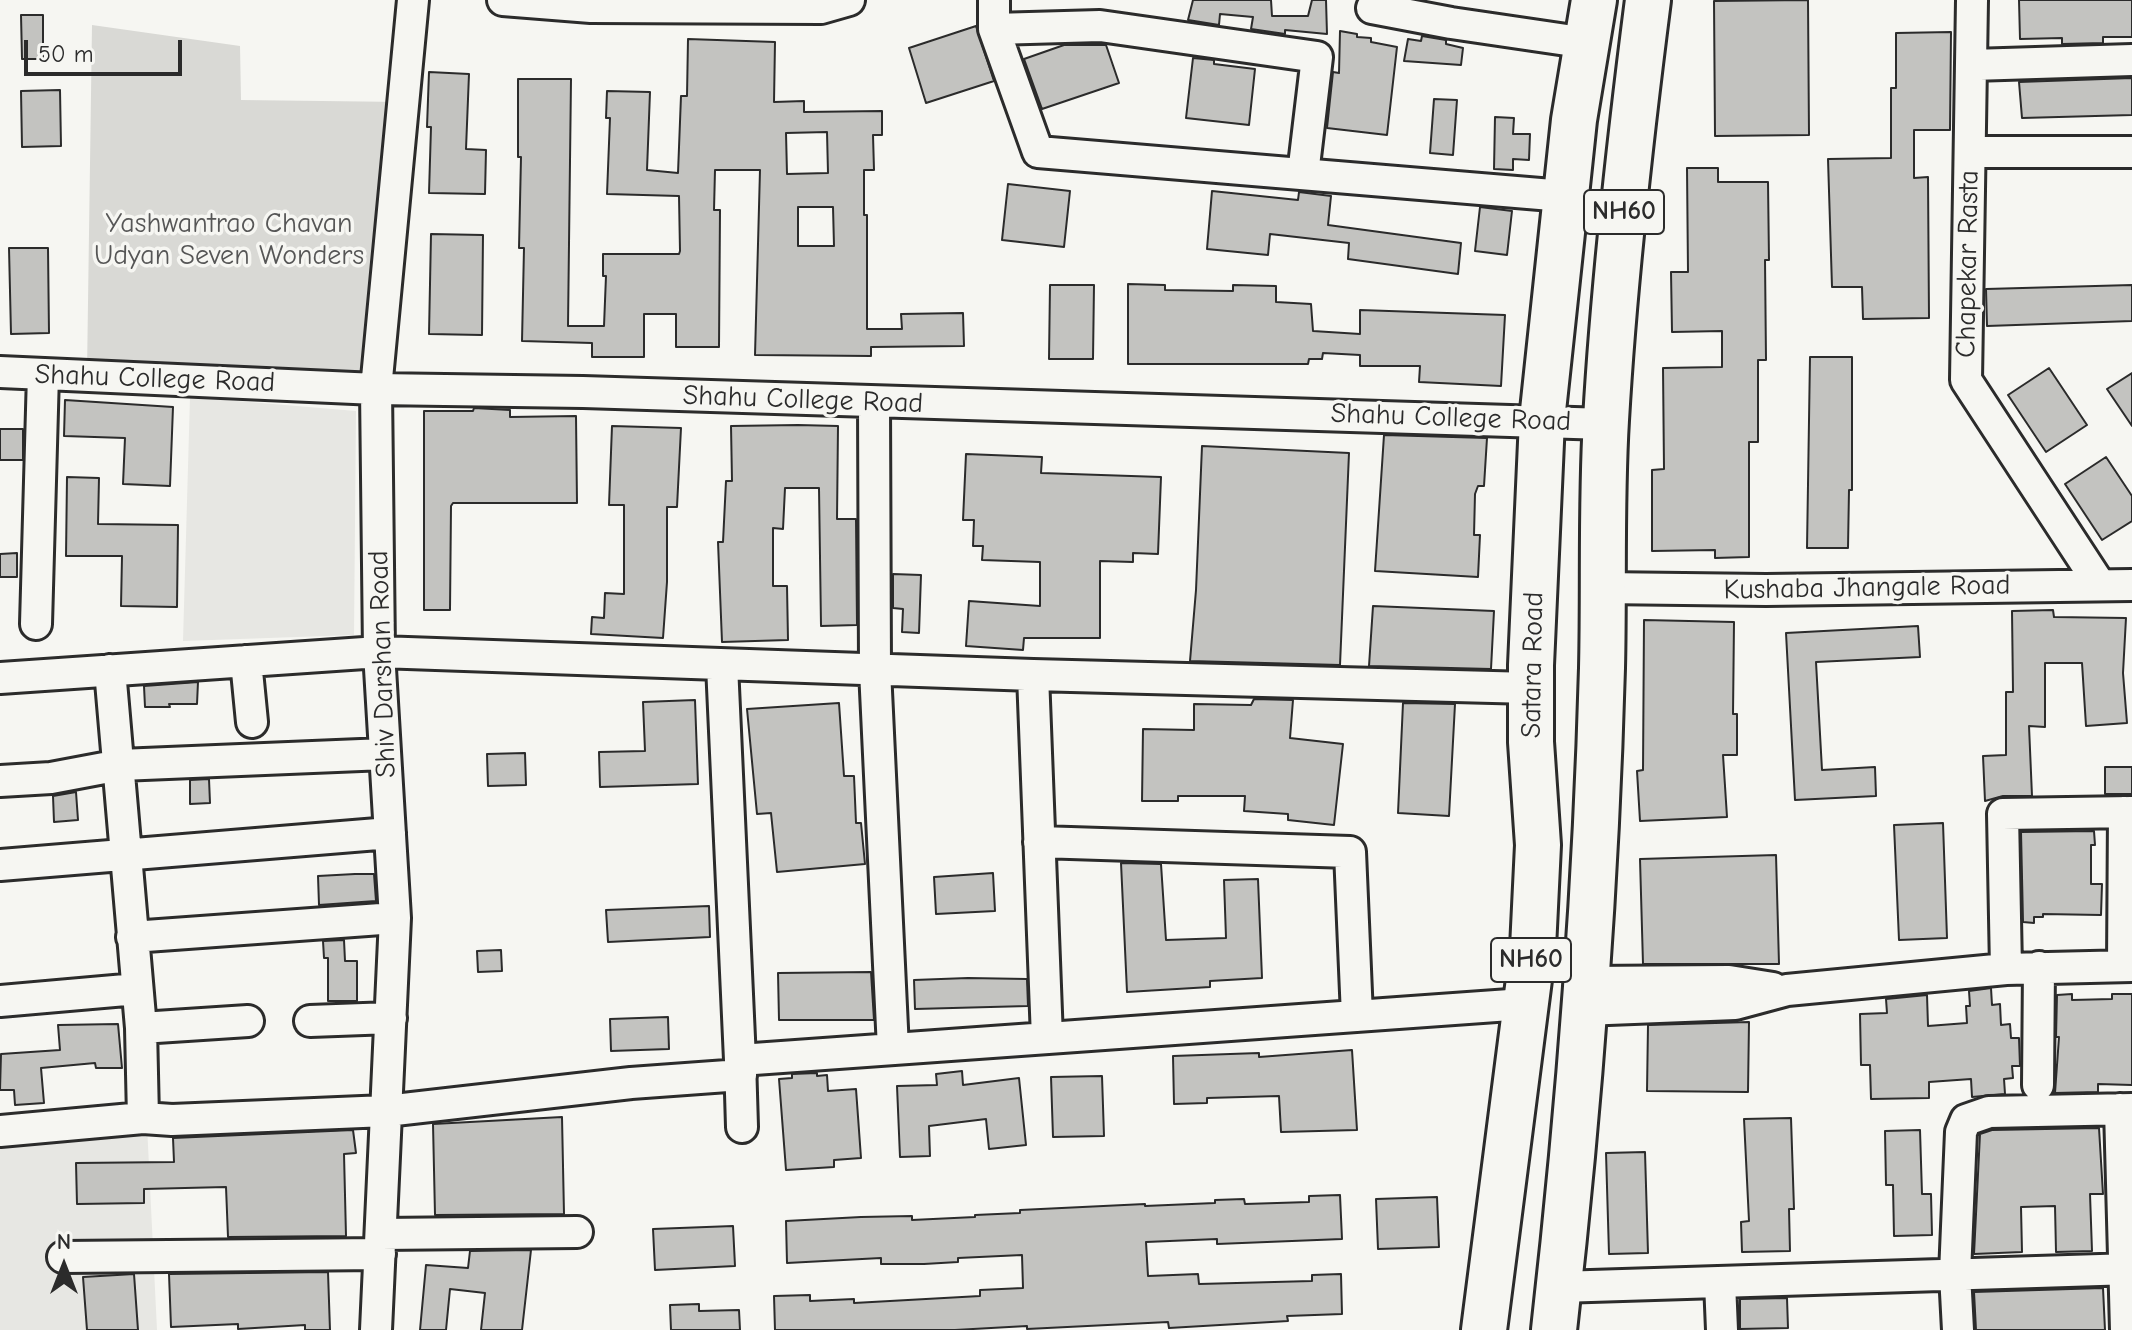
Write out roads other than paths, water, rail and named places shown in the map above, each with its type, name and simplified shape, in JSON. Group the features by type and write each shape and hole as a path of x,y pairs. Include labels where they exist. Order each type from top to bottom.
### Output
{"highway":[{"name":"Satara Road","path":"1484,1330 1533,948 1538,845 1531,742 1531,688 1542,420 1564,196 1594,0"},
{"name":"NH60","path":"1554,1330 1579,1091 1602,667 1606,424 1631,126 1648,0"}],"street":[{"name":"Shiv Darshan Road","path":"376,1330 395,918 379,652 376,389 413,0"},
{"path":"503,0 591,4 831,3"},
{"name":"Chapekar Rasta","path":"1972,0 1966,380 2100,585"},
{"path":"1372,8 1587,43"},
{"path":"1303,174 1317,57 994,14 1038,152 1564,196"},
{"path":"1972,65 2132,60"},
{"path":"1970,152 2132,152"},
{"name":"Shahu College Road","path":"0,372 376,389 1606,424"},
{"path":"36,624 43,374"},
{"path":"874,402 875,670 893,1049"},
{"name":"Kushaba Jhangale Road","path":"1601,588 1766,590 2132,585"},
{"path":"0,678 379,652 1033,675 1531,688"},
{"path":"246,661 252,722"},
{"path":"722,665 742,1127"},
{"path":"110,670 141,1028 143,1118"},
{"path":"1033,675 1047,1038"},
{"path":"0,781 51,778 120,765 385,754"},
{"path":"1584,996 1729,981 1787,990 2006,969 2128,966 2128,812 2003,814 2006,969"},
{"path":"0,865 390,833"},
{"path":"1039,842 1350,852 1357,1016"},
{"path":"132,937 395,918"},
{"path":"2038,1085 2039,967"},
{"path":"0,1001 137,989"},
{"path":"0,1131 143,1118 172,1120 386,1111 893,1049 1524,1004"},
{"path":"310,1021 391,1018"},
{"path":"141,1028 248,1021"},
{"path":"1958,1330 1955,1274 1961,1132 1966,1120 1989,1112 2126,1109 2126,1330"},
{"path":"63,1257 380,1244 577,1232"},
{"path":"1559,1287 2127,1269"},
{"path":"1720,1282 1722,1330"}],"park label":[{"name":"Yashwantrao Chavan Udyan Seven Wonders","path":"229,240"}]}
